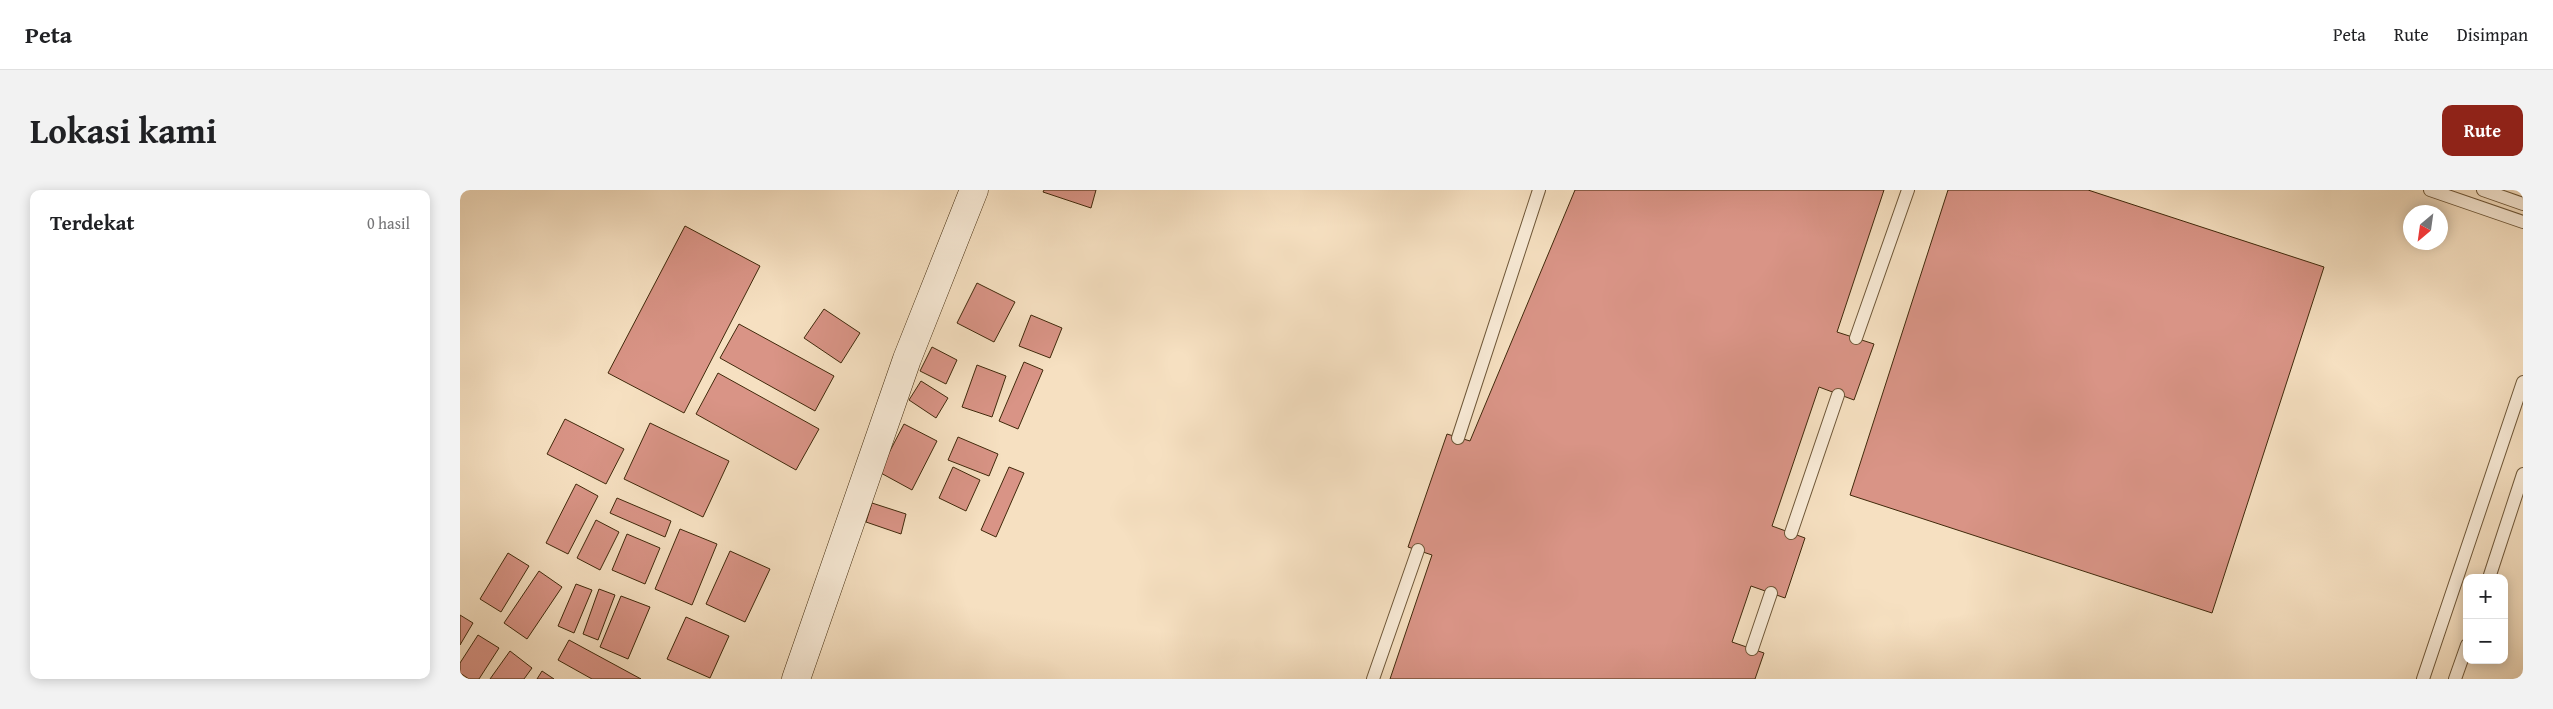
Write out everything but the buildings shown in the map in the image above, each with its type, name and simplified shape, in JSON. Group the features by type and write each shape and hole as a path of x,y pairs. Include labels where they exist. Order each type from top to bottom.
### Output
{"main road":[{"path":"796,679 907,359 974,190"}],"lane":[{"path":"1458,438 1539,190"},
{"path":"1856,338 1908,190"},
{"path":"2430,190 2523,222"},
{"path":"2483,190 2523,204"},
{"path":"2423,679 2523,382"},
{"path":"1791,533 1838,395"},
{"path":"2490,574 2523,474"},
{"path":"1373,679 1418,550"},
{"path":"1752,649 1771,593"},
{"path":"2456,679 2463,657"}]}
